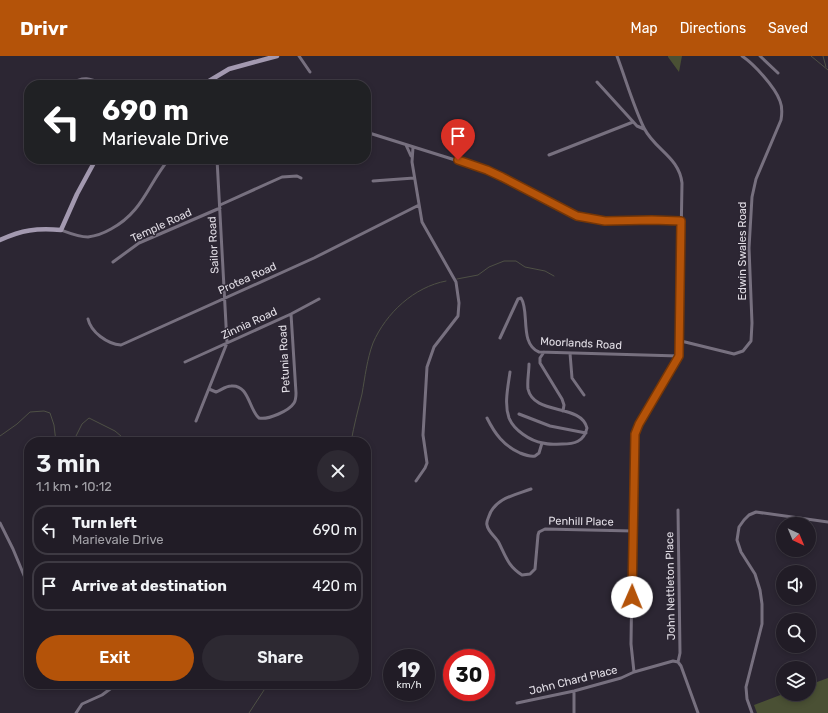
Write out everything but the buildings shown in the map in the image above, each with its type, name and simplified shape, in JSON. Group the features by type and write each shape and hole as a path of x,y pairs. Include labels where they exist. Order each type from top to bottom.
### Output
{"main road":[{"path":"211,80 229,69 277,56"},
{"path":"1,239 21,232 41,229 60,230 93,164"}],"street":[{"path":"299,56 310,72"},
{"path":"616,56 644,129 653,142 672,160 680,171 682,184 681,341 679,356 639,424 635,434 631,644 634,672"},
{"name":"Edwin Swales Road","path":"681,341 734,354 743,351 751,340 750,248 752,197 756,179 781,120 782,110 781,102 773,88 750,62 742,56"},
{"path":"760,56 778,72"},
{"path":"77,80 85,78 91,80"},
{"path":"597,82 633,122 640,128 644,129"},
{"path":"549,155 633,122"},
{"path":"371,134 487,170 512,181 577,216 605,221 681,221"},
{"path":"405,145 411,156"},
{"path":"413,147 411,156 424,228 456,282 459,303 458,316 434,347 427,367 425,376 423,436 427,463 416,481"},
{"path":"60,230 86,237 103,233 119,224 131,215 140,204 159,172 166,164"},
{"name":"Sailor Road","path":"196,421 227,343 218,164"},
{"name":"Temple Road","path":"113,262 139,243 282,177 297,176 301,178"},
{"path":"373,181 414,178"},
{"name":"Protea Road","path":"88,319 89,325 96,333 111,342 121,345 314,258 419,206"},
{"name":"Moorlands Road","path":"500,338 518,299 521,298 523,301 525,322 530,344 535,350 544,352 679,356"},
{"name":"Zinnia Road","path":"185,362 291,314 319,299"},
{"name":"Petunia Road","path":"209,389 216,392 231,386 240,388 248,398 255,415 263,419 278,414 291,406 294,402 296,393 291,314"},
{"path":"544,352 540,358 540,363 562,399 564,405 563,411"},
{"path":"570,353 572,378 584,395"},
{"path":"510,372 507,391 509,418 520,432 542,443 575,443 582,439 586,433 586,425 581,418 538,403 532,396 528,389 529,364"},
{"path":"519,414 550,426 586,433"},
{"path":"487,418 499,439 512,449 526,455 535,456 539,453 542,443"},
{"name":"Penhill Place","path":"531,489 498,502 490,513 487,523 487,527 499,543 508,562 522,575 530,574 535,570 538,535 539,532 545,529 633,531"},
{"name":"John Nettleton Place","path":"678,510 680,653 678,662"},
{"path":"752,713 747,699 746,687 762,624 762,604 760,590 755,574 740,552 737,535 739,528 748,515 756,512 828,522"},
{"path":"0,523 24,575"},
{"name":"John Chard Place","path":"517,703 574,691 621,678 634,672 671,661 678,662"},
{"path":"678,662 682,667 698,713"},
{"path":"76,713 82,704 102,695 110,689"},
{"path":"574,691 574,713"}],"green space":[{"path":"682,56 679,72 668,57"},
{"path":"828,678 828,713 757,713 754,705 776,697 776,701 816,701 816,682"}],"waterway":[{"path":"811,56 828,70"},
{"path":"823,56 826,67"},
{"path":"457,279 478,275 489,267 504,261 516,261 525,267 545,271 554,276"},
{"path":"352,437 369,355 373,343 385,322 393,312 412,295 434,284 446,281"},
{"path":"0,436 17,424 30,412 44,411 50,413 54,425 55,437"},
{"path":"76,437 82,424 89,418 115,431 122,437"},
{"path":"249,713 265,689"}],"route":[{"path":"458,160 512,181 564,211 577,216 605,221 681,221 681,341 679,359 639,424 634,439 632,597"}]}
